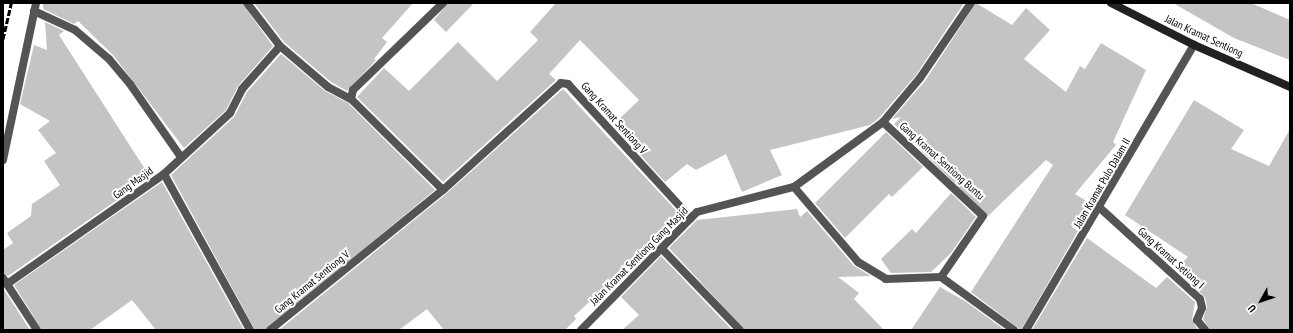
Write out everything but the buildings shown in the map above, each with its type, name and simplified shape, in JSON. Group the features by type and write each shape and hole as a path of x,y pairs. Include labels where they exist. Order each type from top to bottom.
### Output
{"street":[{"path":"247,3 280,46 328,87 351,99 443,190"},
{"path":"351,99 353,90 443,3"},
{"name":"Jalan Kramat Sentiong Gang Masjid","path":"580,330 662,249 691,218 707,208 794,187 883,122 920,78 971,3"},
{"name":"Jalan Kramat Sentiong","path":"1111,3 1194,45 1290,87"},
{"path":"3,160 35,7 75,30 109,59 130,84 181,157"},
{"name":"Jalan Kramat Pulo Dalam II","path":"1026,330 1100,208 1194,45"},
{"path":"164,174 230,113 235,98 280,46"},
{"name":"Gang Kramat Sentiong V","path":"270,330 443,190 553,89 561,84 568,84 691,218"},
{"name":"Gang Kramat Sentiong Buntu","path":"883,122 983,216 941,277"},
{"name":"Gang Masjid","path":"5,281 164,174 250,330"},
{"path":"794,187 858,262 886,279 941,277 1014,330"},
{"name":"Gang Kramat Setiong I","path":"1100,208 1200,299 1202,308 1197,320 1205,330"},
{"path":"662,249 740,330"},
{"path":"5,281 37,330"}],"railway":[{"path":"3,39 11,3"}]}
